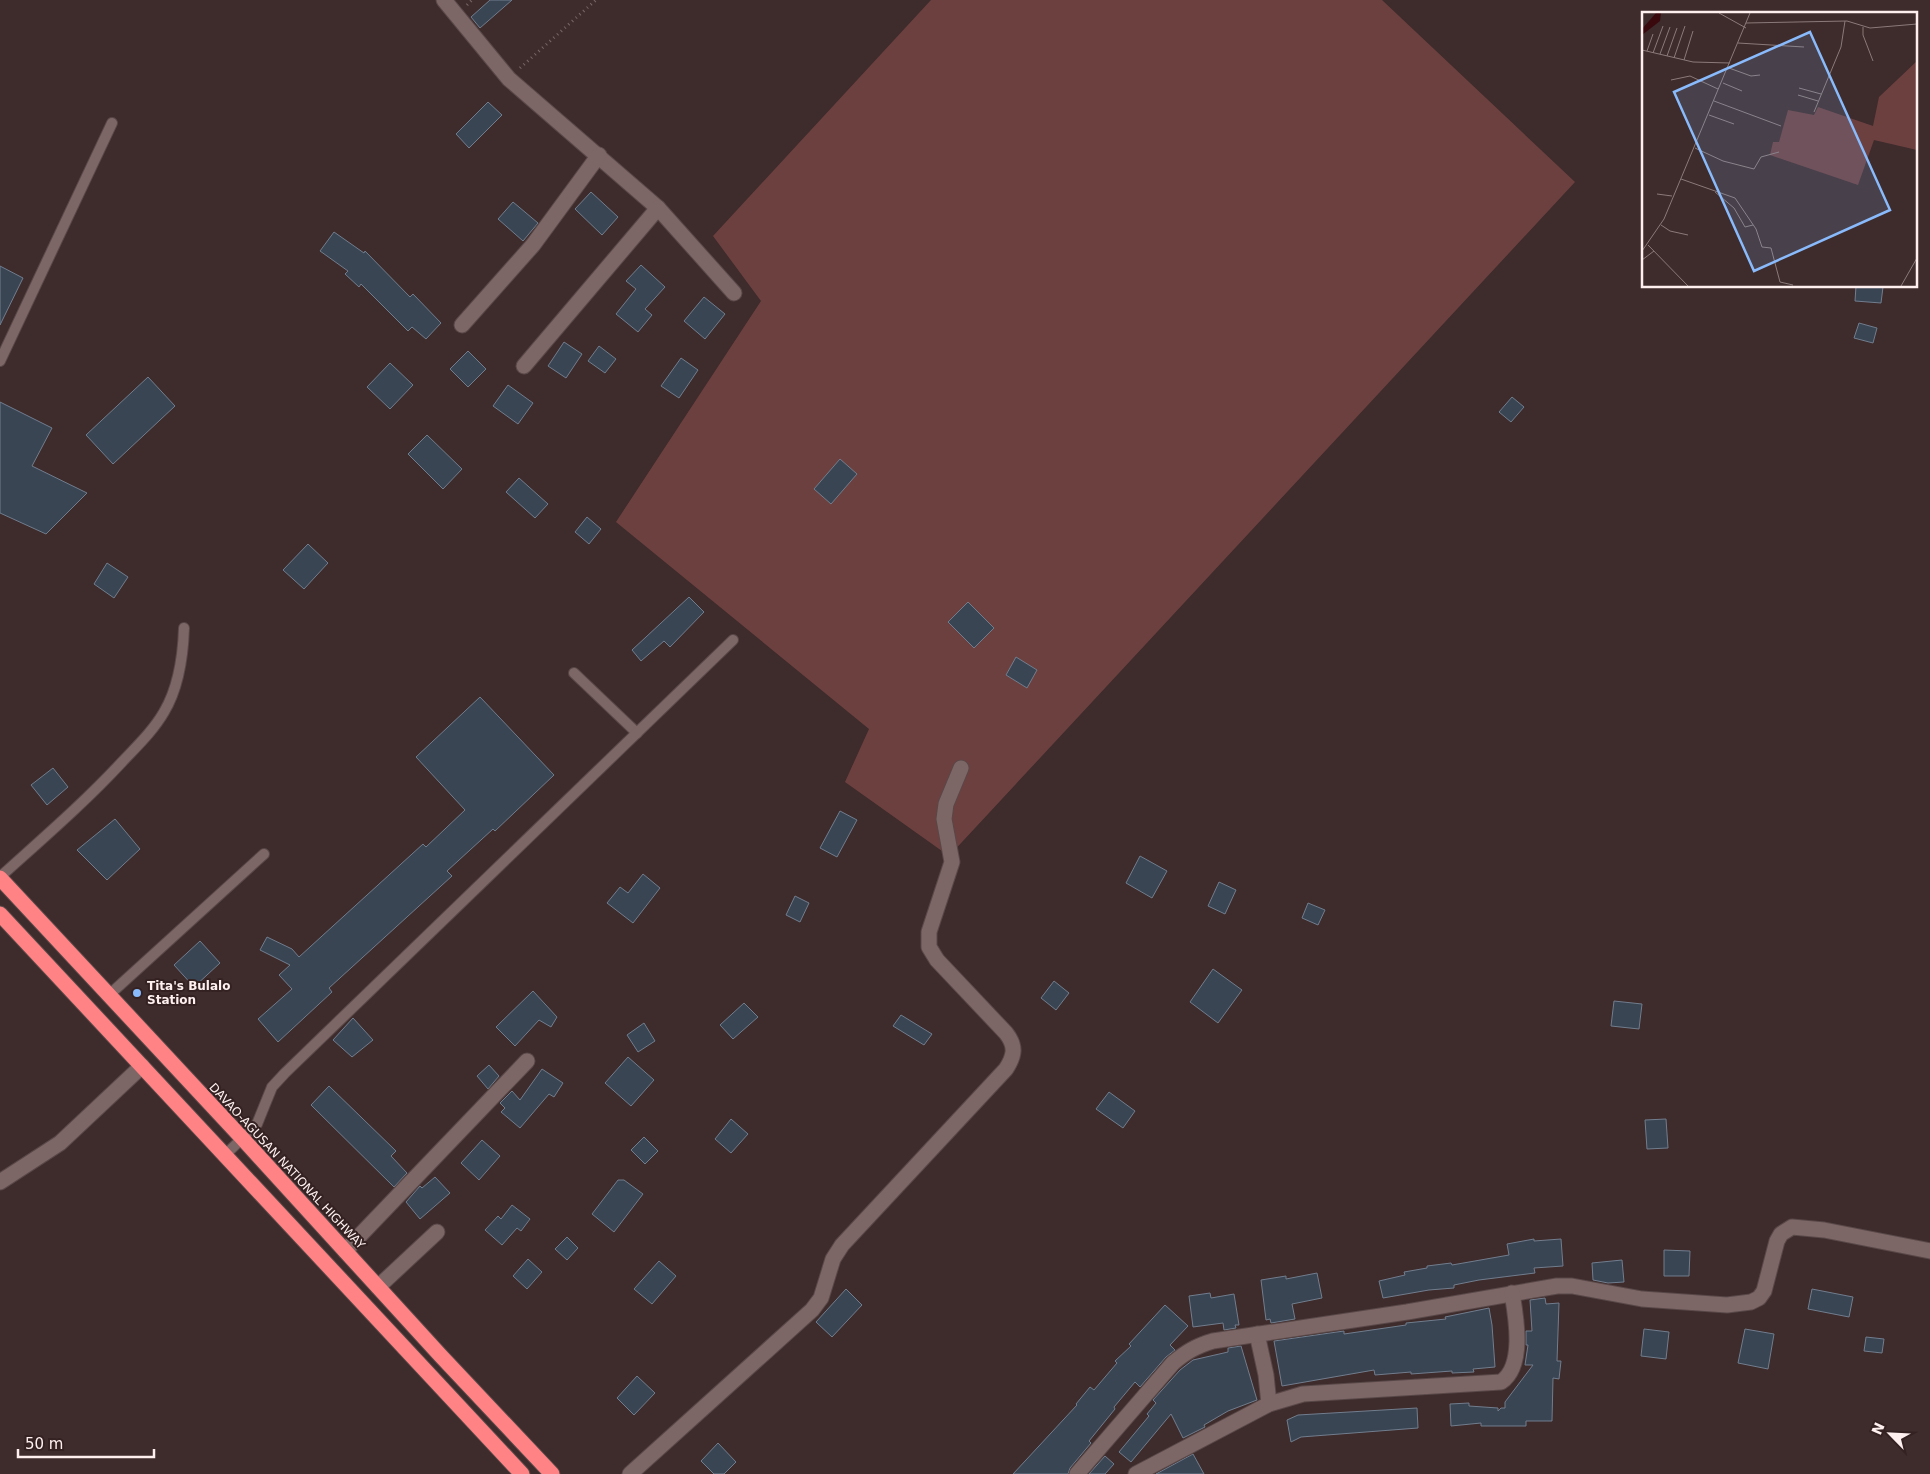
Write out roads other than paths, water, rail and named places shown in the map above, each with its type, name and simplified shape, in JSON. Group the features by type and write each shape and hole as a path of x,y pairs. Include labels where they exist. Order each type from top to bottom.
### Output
{"highway":[{"name":"DAVAO-AGUSAN NATIONAL HIGHWAY","path":"0,878 552,1474"},
{"path":"0,914 522,1474"}],"street":[{"path":"444,0 509,79 658,208 734,293"},
{"path":"462,325 534,245 599,155"},
{"path":"524,366 658,208"},
{"path":"630,1474 812,1310 821,1298 833,1259 842,1245 1006,1069 1011,1061 1014,1050 1013,1042 1006,1032 937,960 929,947 929,932 952,862 944,819 946,804 962,768"},
{"path":"345,1251 527,1061"},
{"path":"0,1182 60,1143 142,1066"},
{"path":"1077,1474 1173,1363 1198,1345 1213,1341 1407,1312 1557,1286 1572,1286 1642,1299 1727,1305 1751,1302 1759,1298 1764,1291 1777,1241 1781,1234 1792,1227 1824,1230 1930,1250"},
{"path":"378,1287 437,1232"},
{"path":"1136,1474 1268,1404 1302,1394 1501,1382 1511,1371 1517,1344 1512,1293"},
{"path":"1257,1334 1266,1376 1268,1404"}],"lane":[{"path":"0,361 112,123"},
{"path":"0,878 90,796 147,735 164,712 176,686 183,657 184,628"},
{"path":"225,1155 261,1116 272,1088 284,1073 733,640"},
{"path":"574,673 637,733"},
{"path":"109,996 264,854"}],"place":[{"name":"Tita's Bulalo Station","path":"137,993"}]}
